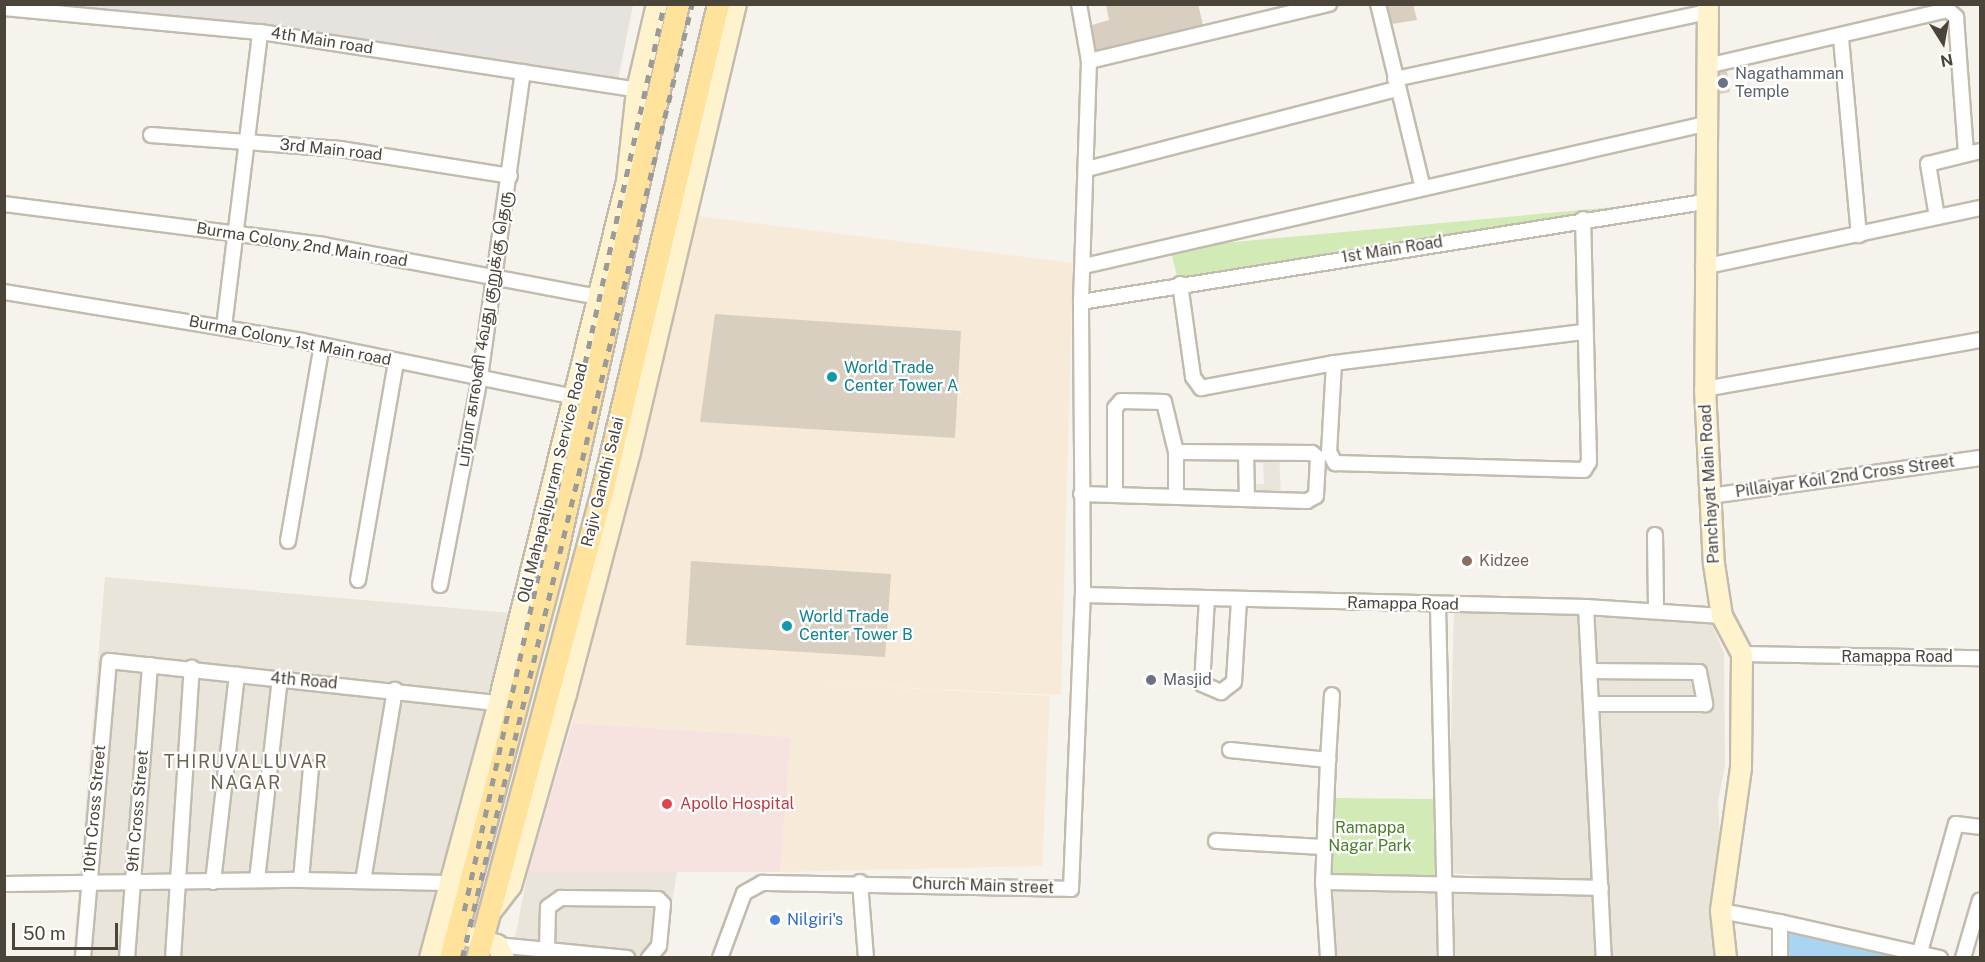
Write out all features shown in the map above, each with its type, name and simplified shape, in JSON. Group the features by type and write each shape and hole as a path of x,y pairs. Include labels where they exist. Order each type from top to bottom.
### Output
{"main road":[{"name":"Rajiv Gandhi Salai","path":"455,956 455,933 507,704 556,554 619,277 631,193 678,4"},
{"name":"Rajiv Gandhi Salai","path":"490,950 488,915 563,669 718,4"},
{"path":"619,277 652,285"}],"street":[{"name":"Old Mahapalipuram Service Road","path":"430,957 448,883 507,704 597,297 631,193 637,90 657,4"},
{"path":"563,669 630,452 736,4"},
{"path":"1079,4 1089,61 1084,266 1081,302 1083,595"},
{"path":"1089,61 1329,4"},
{"path":"1378,4 1422,185"},
{"path":"1707,66 1841,38 1939,11 1954,13 1966,4"},
{"path":"1086,169 1396,84 1708,8"},
{"name":"Panchayat Main Road","path":"1708,8 1703,267 1710,496 1722,616 1742,654 1741,768 1721,911 1726,957"},
{"name":"4th Main road","path":"4,9 260,32 637,90"},
{"path":"1954,13 1966,154"},
{"path":"224,327 250,142 260,32"},
{"path":"1841,38 1859,235"},
{"name":"பர்மா காலனி 4வது குறுக்கு தெரு","path":"440,585 480,377 492,277 510,176 523,72"},
{"path":"1084,266 1422,185 1705,124"},
{"name":"3rd Main road","path":"151,135 340,149 510,176"},
{"path":"1937,217 1928,164 1980,151"},
{"name":"1st Main Road","path":"1081,302 1583,219 1704,202"},
{"name":"Burma Colony 2nd Main road","path":"4,204 237,234 597,297"},
{"path":"1703,267 1980,208"},
{"path":"1334,363 1329,452 1335,464 1580,471 1588,465 1583,219"},
{"path":"1180,284 1193,377 1201,388 1334,363 1584,332"},
{"name":"Burma Colony 1st Main road","path":"4,291 322,345 575,397"},
{"path":"1705,389 1980,340"},
{"path":"288,541 322,345"},
{"path":"358,580 396,362"},
{"path":"1115,495 1115,408 1121,401 1164,402 1176,452 1176,496"},
{"path":"1081,494 1313,500 1318,458 1312,453 1176,452"},
{"path":"1246,453 1247,499"},
{"name":"Pillaiyar Koil 2nd Cross Street","path":"1710,496 1980,458"},
{"path":"1655,535 1656,612"},
{"name":"Ramappa Road","path":"1083,595 1438,606 1586,607 1722,616"},
{"name":"Church Main street","path":"720,957 744,893 752,886 860,882 1071,889 1083,595"},
{"path":"1206,598 1202,684 1221,692 1234,682 1239,600"},
{"path":"1438,606 1441,885 1446,957"},
{"path":"1586,607 1604,957"},
{"name":"Ramappa Road","path":"1742,654 1980,658"},
{"name":"4th Road","path":"109,661 192,668 507,704"},
{"name":"10th Cross Street","path":"83,957 109,661"},
{"name":"9th Cross Street","path":"128,957 150,665"},
{"path":"173,957 176,882 192,668"},
{"path":"1590,671 1699,672 1705,704 1591,704"},
{"path":"213,882 237,674"},
{"path":"257,880 280,679"},
{"path":"363,881 395,690"},
{"path":"1328,957 1323,882 1332,695"},
{"path":"1230,750 1328,760"},
{"path":"301,880 311,768"},
{"path":"1920,952 1956,824 1980,827"},
{"path":"1216,842 1324,847"},
{"path":"4,884 257,880 448,883"},
{"path":"860,882 866,957"},
{"path":"1323,882 1601,888"},
{"path":"547,950 548,907 561,898 657,899 663,904 659,946 649,957"},
{"path":"1963,957 1980,900"},
{"path":"1721,911 1940,957"},
{"path":"1780,922 1780,957"},
{"path":"455,933 490,950 547,950 627,957"}],"shaded area":[{"path":"5,4 633,5 617,85 5,9"},
{"path":"689,215 1073,263 1061,695 822,684 1050,696 1042,866 780,872 791,737 572,723"},
{"path":"1279,453 1281,494 1257,495 1256,484 1264,484 1263,463 1255,463 1255,455"},
{"name":"THIRUVALLUVAR NAGAR","path":"105,577 521,614 440,957 73,958"},
{"path":"1454,604 1585,608 1592,883 1448,873"},
{"path":"1588,609 1710,620 1724,653 1725,766 1718,801 1726,957 1604,957"},
{"name":"Apollo Hospital","path":"572,723 791,737 780,872 528,872"},
{"path":"528,872 677,872 663,957 517,957 514,943"},
{"path":"1436,888 1438,957 1335,957 1330,889"},
{"path":"1595,892 1598,957 1453,957 1445,893"}],"green space":[{"path":"1701,199 1178,280 1170,248"},
{"name":"Ramappa Nagar Park","path":"1332,798 1433,799 1435,877 1330,875"}],"water":[{"path":"1788,931 1909,957 1786,958"}],"building":[{"path":"1106,4 1198,4 1203,25 1096,50 1092,25 1109,20"},
{"path":"1387,4 1413,4 1417,20 1392,24"},
{"name":"Nagathamman Temple","path":"1727,71 1730,92 1720,94 1719,72"},
{"name":"World Trade Center Tower A","path":"715,314 961,331 955,438 700,422"},
{"name":"World Trade Center Tower B","path":"691,561 891,574 885,657 686,645"}],"railway":[{"path":"464,911 664,4"},
{"path":"462,958 692,4"}],"place":[{"name":"Nagathamman Temple","path":"1723,83"},
{"name":"World Trade Center Tower A","path":"832,377"},
{"name":"Kidzee","path":"1467,561"},
{"name":"World Trade Center Tower B","path":"787,626"},
{"name":"Masjid","path":"1151,680"},
{"name":"Apollo Hospital","path":"667,804"},
{"name":"Nilgiri's","path":"775,920"}],"district":[{"name":"THIRUVALLUVAR NAGAR","path":"246,774"}]}
